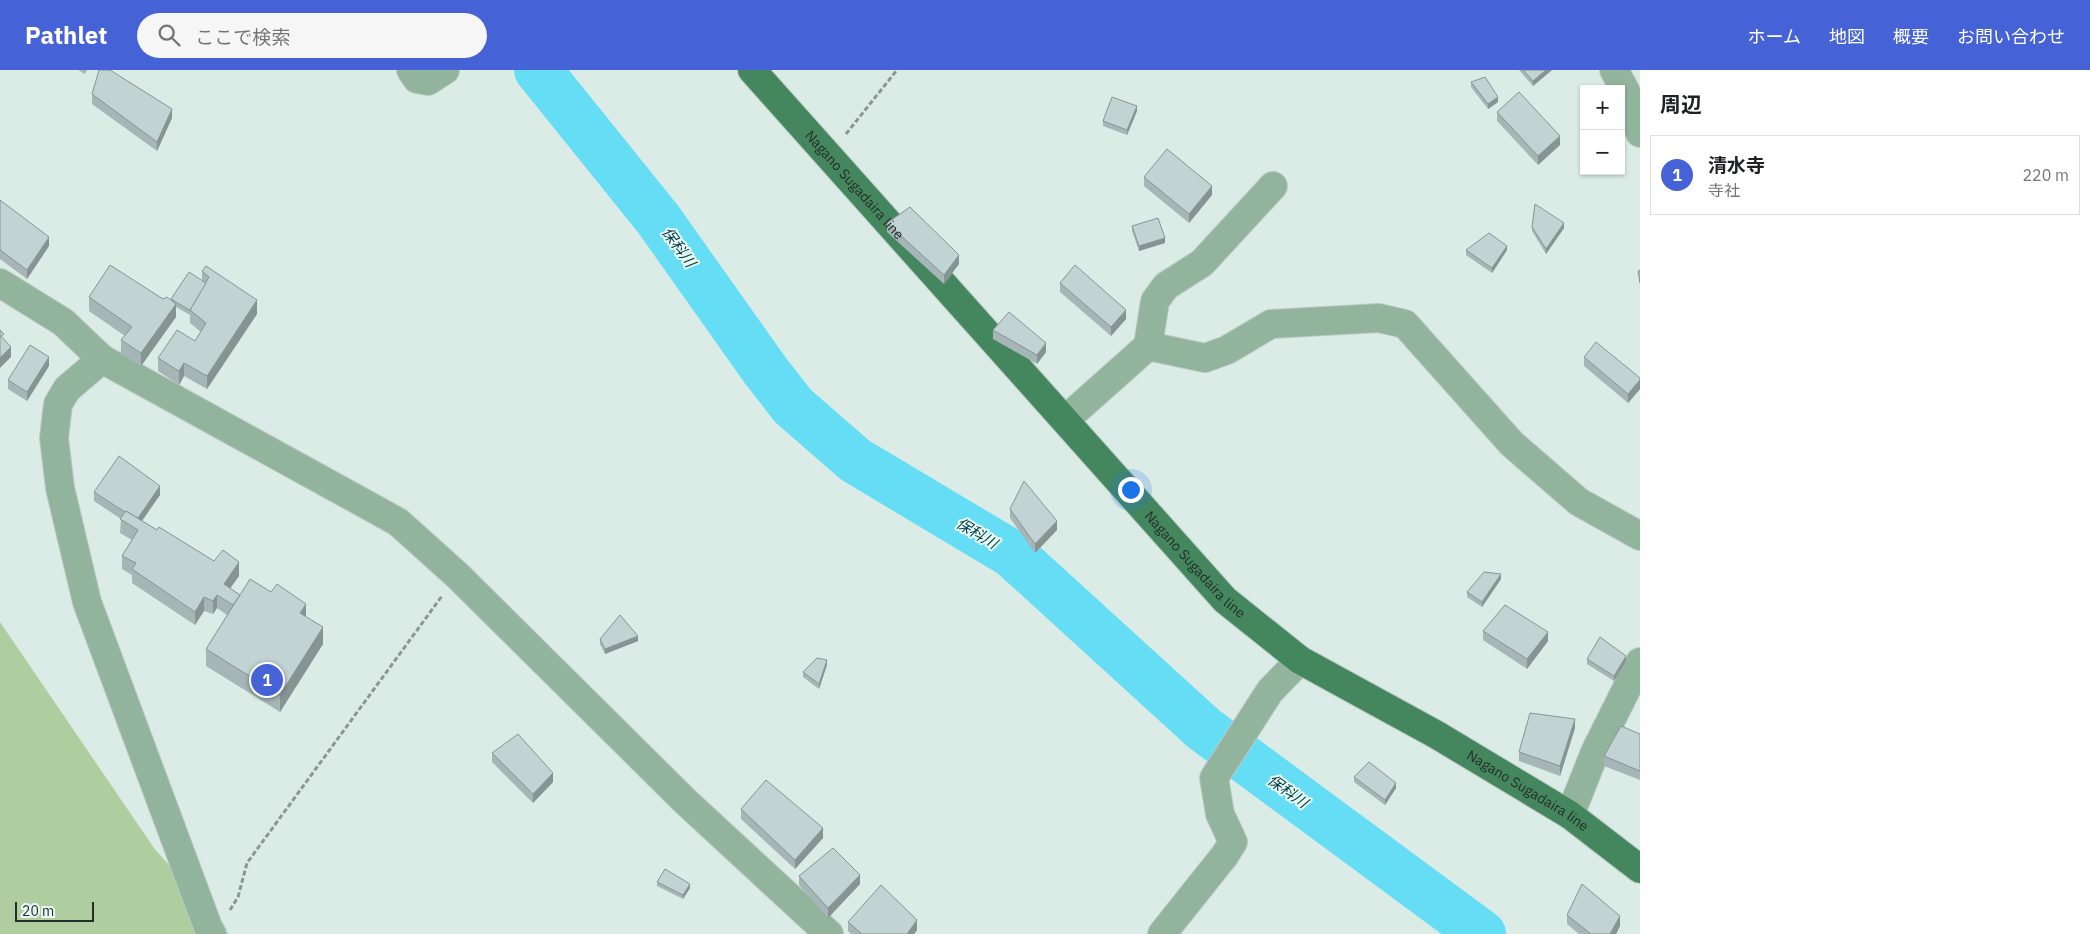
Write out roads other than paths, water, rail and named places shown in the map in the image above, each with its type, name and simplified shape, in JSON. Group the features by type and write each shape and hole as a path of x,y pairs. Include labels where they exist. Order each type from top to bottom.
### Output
{"main road":[{"name":"Nagano Sugadaira line","path":"752,70 1225,600 1300,660 1438,735 1570,815 1640,869"}],"street":[{"path":"411,70 417,79 428,81 445,70"},
{"path":"1614,70 1626,92 1640,133"},
{"path":"1065,420 1148,346 1155,301 1166,286 1202,263 1273,186"},
{"path":"0,283 63,322 102,359 398,522 458,576 685,801 829,934"},
{"path":"1148,346 1205,358 1227,350 1271,324 1379,318 1405,324 1512,444 1579,502 1640,536"},
{"path":"102,359 67,389 58,404 54,438 60,488 87,602 212,934"},
{"path":"1162,934 1225,855 1233,842 1220,814 1214,778 1270,691 1300,660"},
{"path":"1570,815 1595,752 1640,662"}],"waterway":[{"name":"保科川","path":"538,70 658,219 765,370 793,406 855,460 1012,554 1204,729 1482,934"}],"place":[{"name":"清水寺","path":"267,680"}]}
